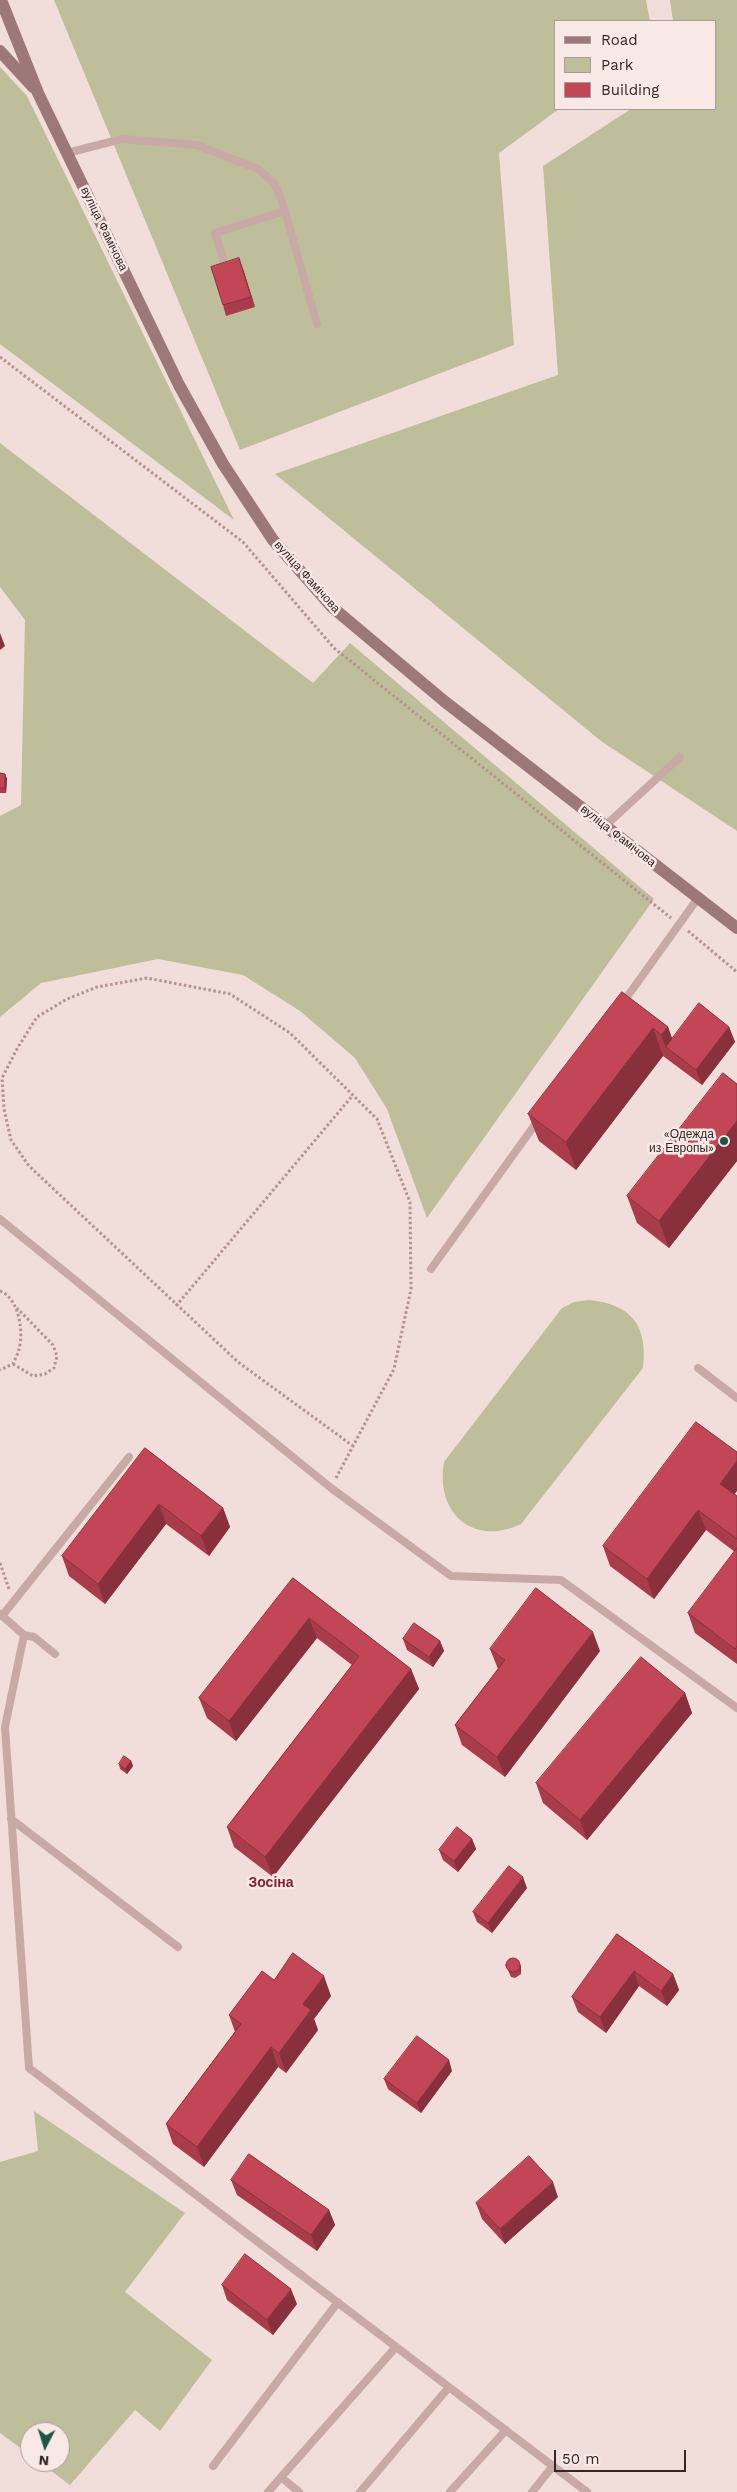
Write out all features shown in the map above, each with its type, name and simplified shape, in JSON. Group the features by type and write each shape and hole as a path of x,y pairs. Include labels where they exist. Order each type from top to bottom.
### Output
{"main road":[{"name":"вуліца Фамічова","path":"2,0 38,93 179,385 223,464 273,540 332,607 444,702 737,928"},
{"name":"вуліца Фамічова","path":"0,50 38,93"}],"lane":[{"path":"68,153 122,139 197,145 258,168 274,184 285,211 317,324"},
{"path":"223,259 215,233 285,211"},
{"path":"606,826 680,757"},
{"path":"616,1012 698,898"},
{"path":"431,1270 546,1109"},
{"path":"0,1219 330,1488 451,1576 560,1580 737,1708"},
{"path":"698,1368 737,1398"},
{"path":"55,1654 34,1637 24,1635 1,1615 14,1602 129,1457"},
{"path":"24,1635 5,1727 29,2068 587,2492"},
{"path":"11,1819 178,1948"},
{"path":"213,2466 338,2302"},
{"path":"268,2492 396,2347"},
{"path":"360,2492 449,2387"},
{"path":"450,2492 506,2430"},
{"path":"532,2492 553,2466"},
{"path":"281,2477 299,2492"}],"path":[{"path":"0,357 243,542 334,648 680,924 737,972"},
{"path":"330,1488 353,1446 394,1369 411,1289 410,1202 378,1119 290,1033 230,994 147,978 97,987 67,999 37,1017 18,1047 1,1080 4,1109 11,1140 29,1166 176,1306 238,1362 353,1446"},
{"path":"176,1306 354,1095"},
{"path":"0,1291 6,1293 17,1308 53,1345 56,1356 54,1368 45,1374 33,1376 13,1364"},
{"path":"0,1370 13,1364 20,1348 17,1308"},
{"path":"0,1563 14,1602"}],"green space":[{"path":"54,0 646,0 650,20 554,20 554,110 558,110 499,153 514,345 240,450"},
{"path":"670,0 737,0 737,831 601,741 275,474 558,375 543,166 629,110 717,110 717,20 673,20"},
{"path":"0,67 27,96 234,520 0,344"},
{"path":"0,443 313,683 350,643 654,899 427,1218 387,1109 355,1058 300,1011 243,975 158,959 41,983 0,1017 0,816 21,805 25,620 0,587"},
{"path":"589,1300 616,1306 634,1320 643,1340 643,1368 521,1524 504,1530 487,1531 473,1528 461,1521 452,1510 445,1496 443,1480 444,1462 562,1308 574,1302"},
{"path":"34,2111 185,2213 125,2292 212,2360 160,2431 135,2410 70,2485 52,2472 70,2472 70,2422 20,2422 20,2448 0,2433 0,2162 38,2151"}],"building":[{"path":"239,258 251,297 223,305 211,267"},
{"path":"0,773 5,774 5,788 0,788"},
{"path":"622,992 668,1027 661,1035 653,1028 566,1142 528,1114"},
{"path":"699,1003 729,1027 696,1070 666,1047"},
{"path":"723,1073 737,1084 737,1121 659,1221 627,1196"},
{"path":"696,1422 737,1452 737,1461 720,1484 737,1496 737,1539 698,1510 647,1579 603,1546"},
{"path":"145,1448 223,1508 201,1536 159,1504 98,1584 62,1556"},
{"path":"737,1548 737,1646 735,1649 688,1613"},
{"path":"293,1578 411,1669 265,1857 227,1827 359,1656 309,1618 229,1721 199,1698"},
{"path":"536,1588 593,1632 497,1757 455,1725 505,1660 490,1649"},
{"path":"414,1623 440,1641 429,1657 403,1639"},
{"path":"641,1657 685,1693 580,1820 536,1783"},
{"path":"124,1756 131,1761 125,1769 119,1764"},
{"path":"457,1827 472,1839 454,1861 439,1850"},
{"path":"509,1866 523,1877 488,1923 473,1912"},
{"path":"617,1934 673,1974 661,1991 634,1971 600,2017 572,1997"},
{"path":"293,1953 324,1976 303,2004 311,2010 279,2053 271,2047 197,2147 166,2124 241,2024 229,2015 262,1971 274,1980"},
{"path":"513,1958 518,1960 520,1965 518,1970 513,1972 508,1970 506,1965 508,1960"},
{"path":"417,2036 449,2060 417,2103 384,2079"},
{"path":"249,2154 329,2210 311,2235 231,2180"},
{"path":"529,2156 553,2182 500,2229 476,2203"},
{"path":"245,2254 291,2289 267,2320 222,2285"}],"place":[{"name":"«Одежда из Европы»","path":"724,1141"}],"district":[{"name":"Зосіна","path":"271,1883"}]}
